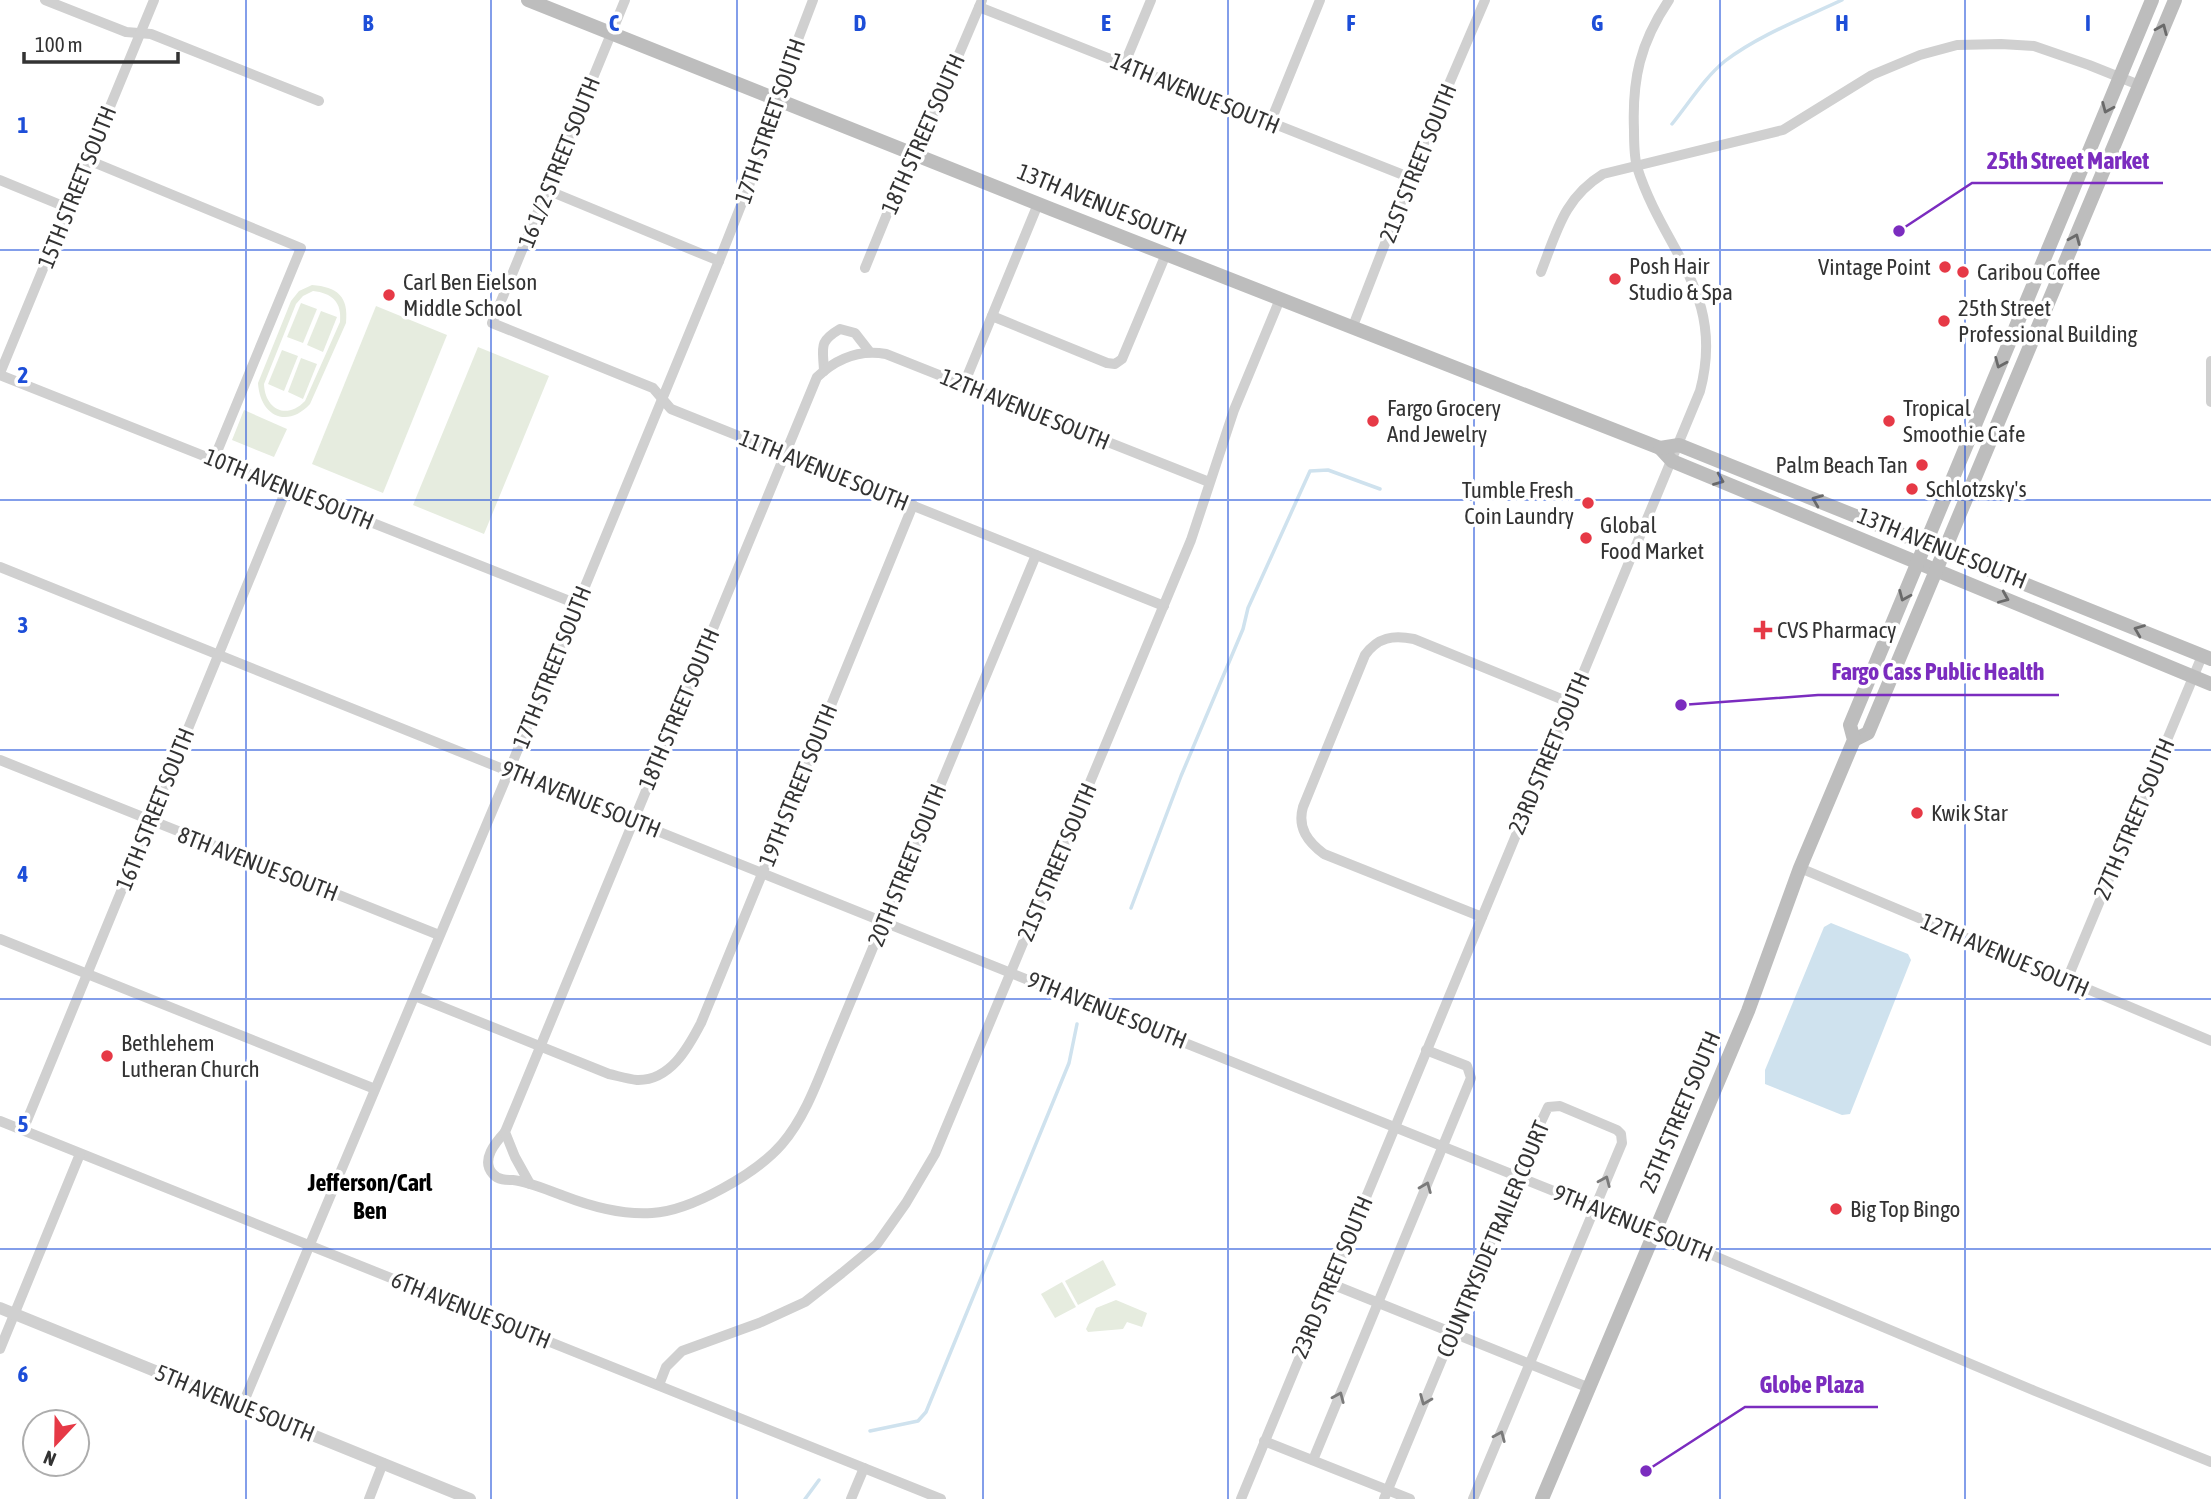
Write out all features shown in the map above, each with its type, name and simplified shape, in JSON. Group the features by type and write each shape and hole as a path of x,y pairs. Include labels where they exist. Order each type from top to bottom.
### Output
{"main road":[{"name":"13TH AVENUE SOUTH","path":"528,0 1660,448 1672,461 2211,684"},
{"name":"25TH STREET SOUTH","path":"1542,1499 1748,1010 1800,868 1854,740 1850,725 2152,0"},
{"name":"25TH STREET SOUTH","path":"1854,740 1868,733 2175,0"},
{"name":"13TH AVENUE SOUTH","path":"1679,445 2207,658"},
{"path":"1660,448 1679,445"}],"street":[{"path":"45,0 126,32 151,34 319,101"},
{"name":"15TH STREET SOUTH","path":"0,374 154,0"},
{"name":"16 1/2 STREET SOUTH","path":"492,323 625,0"},
{"name":"17TH STREET SOUTH","path":"242,1406 509,771 719,261 776,117 781,84 813,0"},
{"path":"1124,65 1151,0"},
{"path":"1270,123 1320,0"},
{"name":"21ST STREET SOUTH","path":"1353,326 1485,0"},
{"name":"23RD STREET SOUTH","path":"1241,1499 1679,445 1706,371 1705,323 1694,283 1665,229 1636,165 1633,111 1635,79 1643,46 1669,0"},
{"name":"14TH AVENUE SOUTH","path":"981,3 1124,65 1411,178"},
{"name":"18TH STREET SOUTH","path":"864,268 981,3"},
{"path":"1541,272 1573,199 1585,185 1604,174 1783,130 1872,75 1920,55 1957,45 2034,46 2139,85"},
{"path":"88,160 301,248 214,459"},
{"path":"0,180 68,208"},
{"path":"547,190 719,261"},
{"path":"964,384 1038,204"},
{"path":"992,316 1115,364 1122,359 1166,254"},
{"name":"21ST STREET SOUTH","path":"659,1385 666,1367 682,1351 759,1323 805,1302 877,1244 906,1203 934,1154 1164,606 1191,540 1234,410 1280,299"},
{"name":"11TH AVENUE SOUTH","path":"492,323 653,388 671,409 1164,606"},
{"path":"824,371 822,346 827,337 841,329 855,333 869,351"},
{"name":"18TH STREET SOUTH","path":"530,1184 502,1179 493,1174 489,1165 492,1148 505,1132 817,377 852,354 869,351"},
{"name":"12TH AVENUE SOUTH","path":"869,351 886,354 964,384 1209,482"},
{"path":"2211,361 2211,402"},
{"name":"10TH AVENUE SOUTH","path":"0,374 577,604"},
{"name":"16TH STREET SOUTH","path":"23,1130 287,488"},
{"name":"19TH STREET SOUTH","path":"538,1047 610,1074 639,1080 660,1074 676,1062 689,1045 701,1023 913,505"},
{"name":"20TH STREET SOUTH","path":"530,1184 594,1207 653,1213 697,1201 744,1177 782,1144 803,1111 1036,555"},
{"name":"9TH AVENUE SOUTH","path":"0,567 1654,1231 2211,1462"},
{"path":"1482,917 1324,854 1307,838 1302,827 1301,815 1308,795 1365,655 1378,641 1393,636 1414,639 1571,703"},
{"name":"27TH STREET SOUTH","path":"2066,982 2194,676 2207,658"},
{"name":"8TH AVENUE SOUTH","path":"0,760 439,935"},
{"name":"12TH AVENUE SOUTH","path":"1800,868 2211,1041"},
{"path":"0,939 375,1089"},
{"path":"415,996 538,1047"},
{"path":"1313,1460 1471,1078 1467,1066 1426,1050"},
{"name":"COUNTRYSIDE TRAILER COURT","path":"1386,1494 1548,1107 1560,1105 1617,1130 1622,1143 1473,1499"},
{"name":"6TH AVENUE SOUTH","path":"0,1121 941,1499"},
{"path":"505,1132 530,1184"},
{"path":"0,1349 80,1154"},
{"path":"1329,1283 1587,1387"},
{"name":"5TH AVENUE SOUTH","path":"0,1308 470,1499"},
{"path":"1264,1441 1386,1494 1410,1499"},
{"path":"369,1499 383,1464"},
{"path":"851,1499 864,1468"}],"shaded area":[{"path":"312,285 335,291 343,300 346,323 310,404 301,412 284,417 269,411 260,394 258,383 291,301 299,291","holes":["313,291 330,296 337,304 340,322 305,401 298,407 284,411 273,406 268,400 264,384 296,304 303,296"]},
{"path":"301,303 317,309 303,343 287,337"},
{"path":"376,306 447,335 383,493 312,464"},
{"path":"321,311 337,317 323,352 307,345"},
{"path":"478,347 549,376 484,534 413,505"},
{"path":"282,350 298,356 284,391 268,384"},
{"path":"301,358 317,364 303,399 288,392"},
{"path":"244,410 287,429 274,457 232,440"},
{"path":"1103,1260 1116,1285 1078,1305 1065,1281"},
{"path":"1062,1282 1076,1307 1055,1318 1041,1294"},
{"path":"1116,1300 1147,1313 1142,1327 1127,1322 1123,1329 1088,1332 1086,1329 1096,1308"}],"water":[{"path":"1831,923 1908,954 1911,960 1850,1114 1842,1115 1765,1084 1765,1070 1824,927"}],"waterway":[{"path":"1672,124 1704,82 1725,61 1767,35 1842,0"},
{"path":"1131,908 1181,776 1243,629 1248,608 1310,471 1328,470 1380,489"},
{"path":"870,1431 918,1421 926,1412 1069,1063 1077,1024"},
{"path":"805,1499 819,1480"}],"place":[{"name":"25th Street Market","path":"1899,231"},
{"name":"Vintage Point","path":"1945,267"},
{"name":"Caribou Coffee","path":"1963,272"},
{"name":"Posh Hair Studio & Spa","path":"1615,279"},
{"name":"Carl Ben Eielson Middle School","path":"389,295"},
{"name":"25th Street Professional Building","path":"1944,321"},
{"name":"Fargo Grocery And Jewelry","path":"1373,421"},
{"name":"Tropical Smoothie Cafe","path":"1889,421"},
{"name":"Palm Beach Tan","path":"1922,465"},
{"name":"Schlotzsky's","path":"1912,489"},
{"name":"Tumble Fresh Coin Laundry","path":"1588,503"},
{"name":"Global Food Market","path":"1586,538"},
{"name":"CVS Pharmacy","path":"1763,630"},
{"name":"Fargo Cass Public Health","path":"1681,705"},
{"name":"Kwik Star","path":"1917,813"},
{"name":"Bethlehem Lutheran Church","path":"107,1056"},
{"name":"Big Top Bingo","path":"1836,1209"},
{"name":"Globe Plaza","path":"1646,1471"}],"district":[{"name":"Jefferson/Carl Ben","path":"370,1196"}]}
